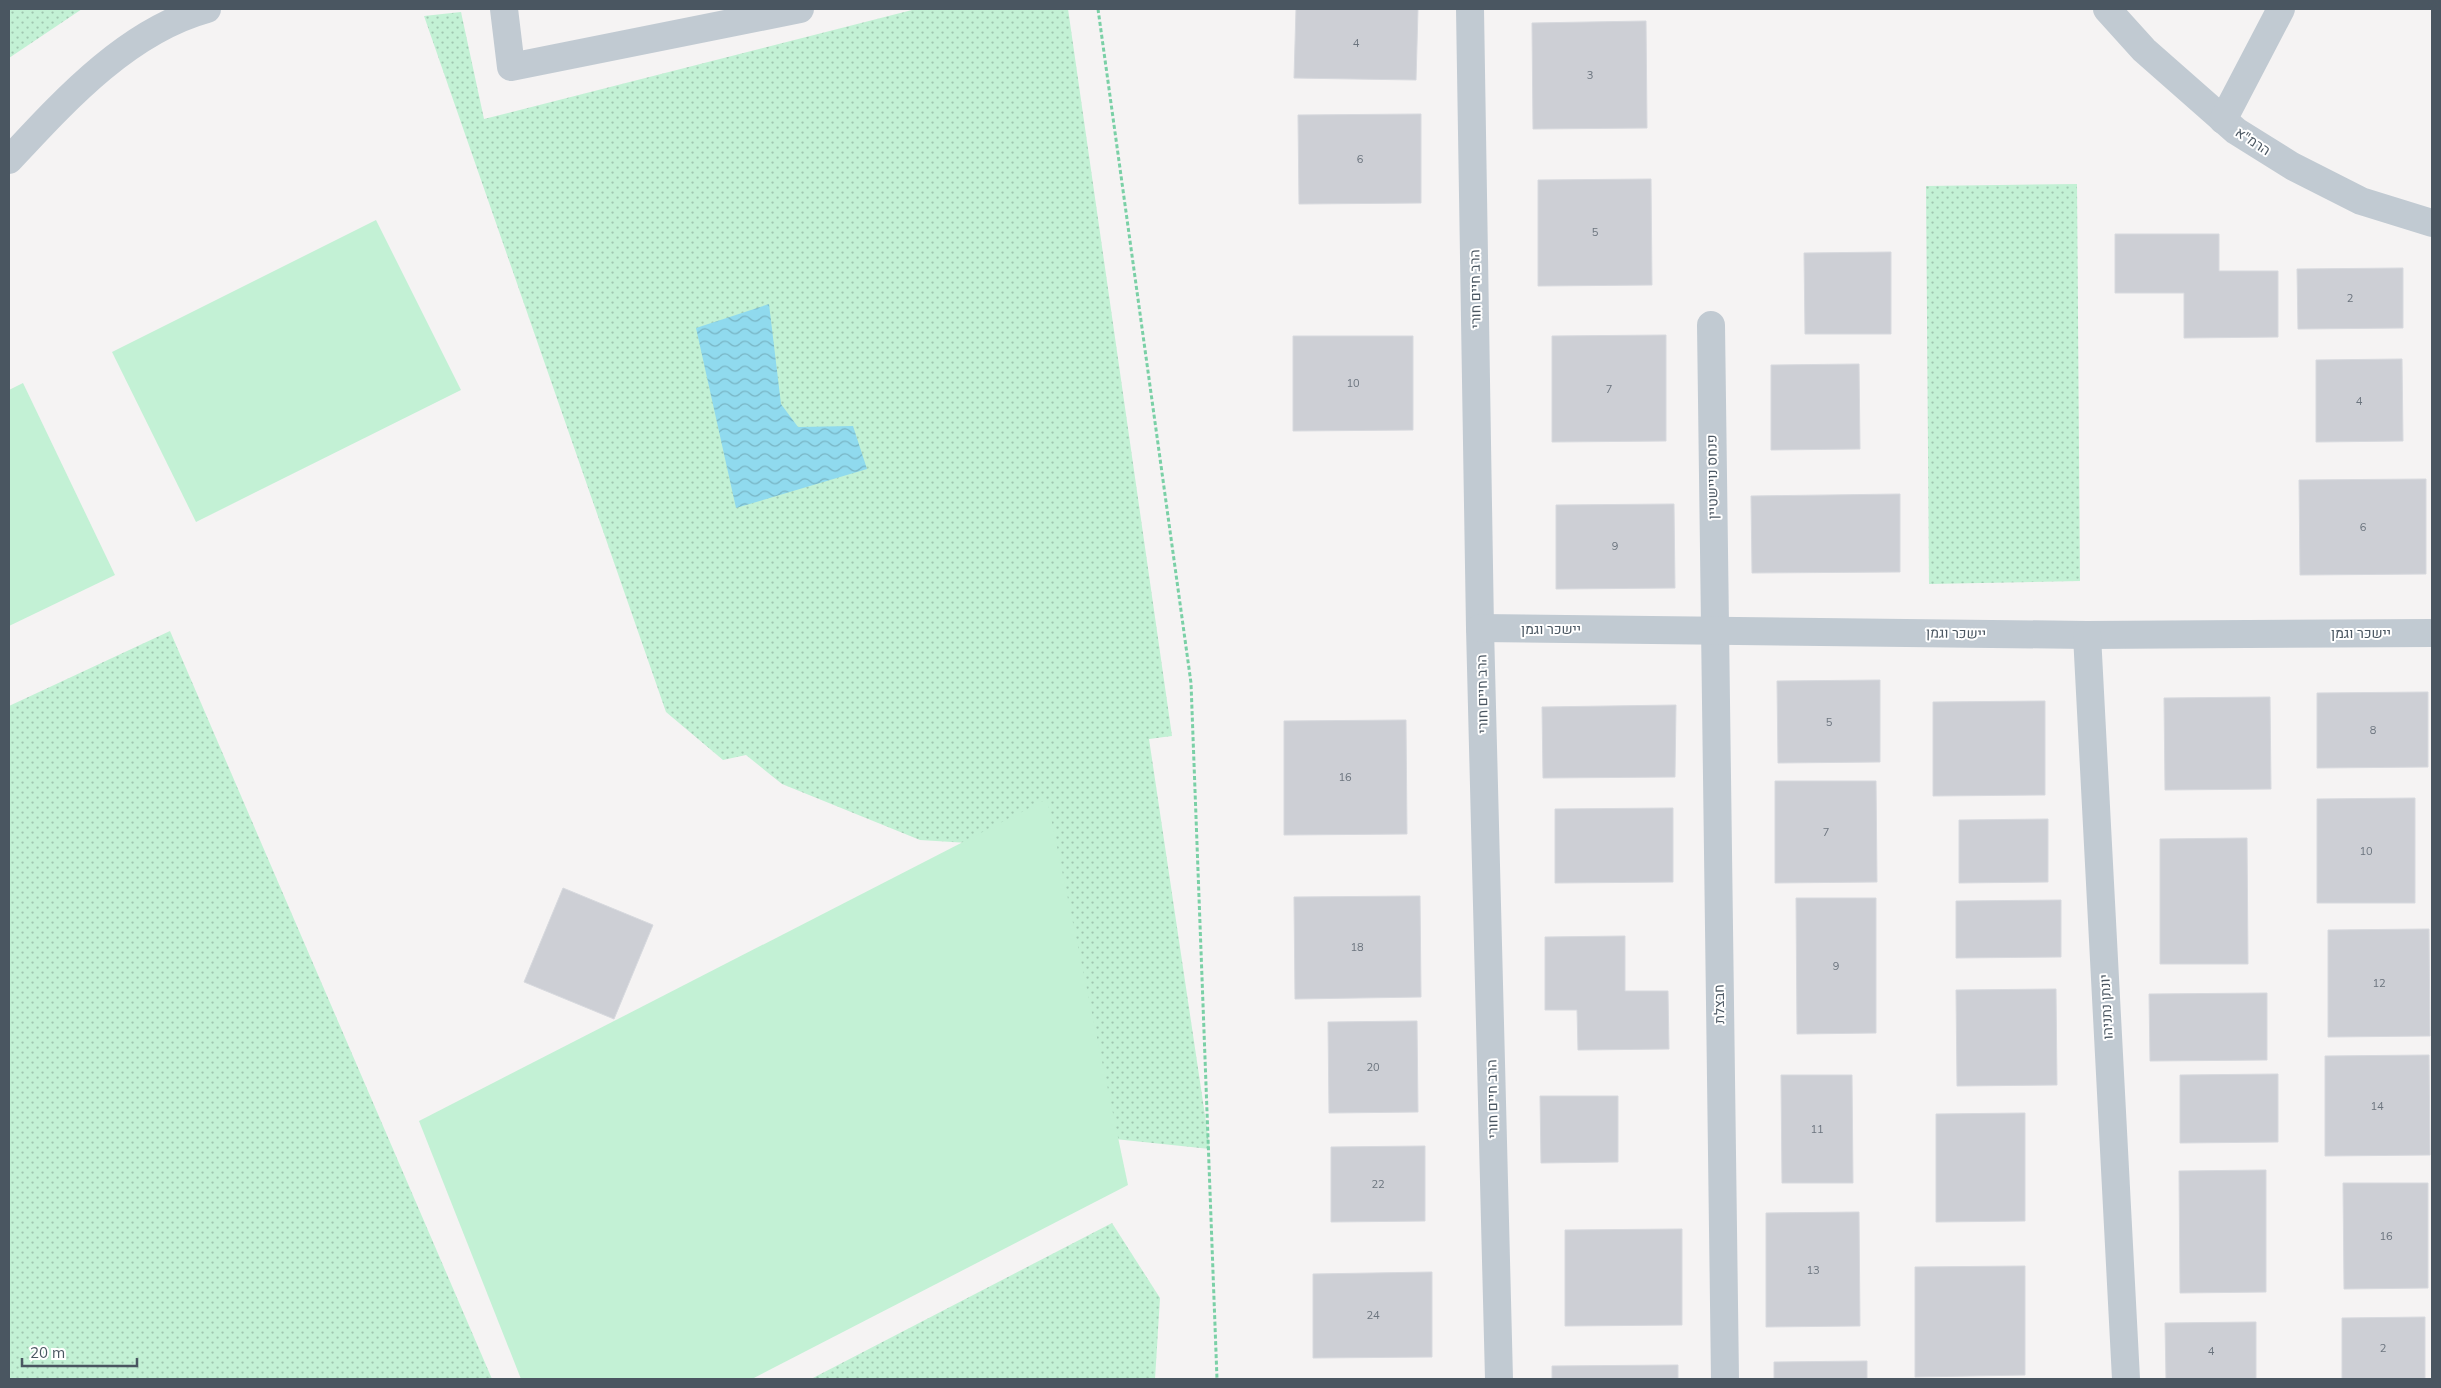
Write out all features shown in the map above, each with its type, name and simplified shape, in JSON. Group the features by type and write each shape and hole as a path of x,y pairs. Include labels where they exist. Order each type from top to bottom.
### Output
{"street":[{"path":"9,160 90,77 147,35 207,9"},
{"path":"504,9 511,67 800,9"},
{"name":"הרב חיים חורי","path":"1470,9 1480,628 1500,1379"},
{"name":"הרמ\"א","path":"2107,9 2144,50 2236,131 2292,166 2361,201 2432,223"},
{"path":"2222,120 2281,9"},
{"name":"פנחס נויישטיין","path":"1711,325 1714,629"},
{"name":"יישכר וגמן","path":"1480,628 2087,634 2432,632"},
{"name":"חבצלת","path":"1714,629 1725,1379"},
{"name":"יונתן נתניהו","path":"2087,634 2126,1379"}],"path":[{"path":"1098,9 1191,682 1217,1379"}],"green space":[{"path":"9,9 82,9 9,58"},
{"path":"916,9 1068,9 1172,736 1149,739 1210,1149 1048,1132 1016,846 920,840 782,784 746,755 723,760 666,712 424,16 461,12 484,119"},
{"path":"2077,184 2080,581 1929,584 1926,186"},
{"path":"376,220 461,390 196,522 112,352"},
{"path":"23,383 115,575 9,626 9,390"},
{"path":"170,631 492,1379 9,1379 9,706"},
{"path":"1047,799 1128,1185 752,1379 521,1379 419,1121"},
{"path":"1112,1223 1160,1298 1155,1379 811,1379"}],"water":[{"path":"769,304 781,404 798,427 853,426 867,469 736,508 696,328"}],"building":[{"path":"1296,9 1418,9 1416,80 1294,78"},
{"path":"1646,21 1647,128 1533,129 1532,23"},
{"path":"1421,114 1421,203 1299,204 1298,115"},
{"path":"1651,179 1652,285 1538,286 1538,180"},
{"path":"2115,234 2219,234 2219,271 2278,271 2278,337 2184,338 2184,293 2115,293"},
{"path":"1891,252 1891,334 1805,334 1804,253"},
{"path":"2403,268 2403,328 2298,329 2297,269"},
{"path":"1666,335 1666,441 1552,442 1552,336"},
{"path":"1293,336 1413,336 1413,430 1293,431"},
{"path":"2402,359 2403,441 2316,442 2316,360"},
{"path":"1859,364 1860,449 1771,450 1771,365"},
{"path":"2426,479 2426,574 2300,575 2299,480"},
{"path":"1900,494 1900,572 1752,573 1751,496"},
{"path":"1674,504 1675,588 1556,589 1556,505"},
{"path":"1880,680 1880,762 1778,763 1777,681"},
{"path":"2428,692 2428,767 2317,768 2317,693"},
{"path":"2270,697 2271,789 2165,790 2164,698"},
{"path":"2045,701 2045,795 1933,796 1933,702"},
{"path":"1676,705 1675,777 1543,778 1542,707"},
{"path":"1406,720 1407,834 1284,835 1284,721"},
{"path":"1775,781 1876,781 1877,882 1775,883"},
{"path":"2415,798 2415,903 2317,903 2317,799"},
{"path":"1673,808 1673,882 1555,883 1555,809"},
{"path":"2048,819 2048,882 1959,883 1959,820"},
{"path":"2247,838 2248,964 2160,964 2160,839"},
{"path":"563,888 653,925 614,1019 524,982"},
{"path":"1420,896 1421,997 1295,999 1294,897"},
{"path":"1796,898 1876,898 1876,1033 1797,1034"},
{"path":"2061,900 2061,957 1956,958 1956,901"},
{"path":"2429,929 2430,1036 2328,1037 2328,930"},
{"path":"1625,936 1625,991 1668,991 1669,1049 1578,1050 1577,1010 1545,1010 1545,937"},
{"path":"2056,989 2057,1085 1957,1086 1956,990"},
{"path":"2267,993 2267,1060 2150,1061 2149,994"},
{"path":"1417,1021 1418,1112 1329,1113 1328,1022"},
{"path":"2429,1055 2430,1155 2325,1156 2325,1056"},
{"path":"2278,1074 2278,1142 2180,1143 2180,1075"},
{"path":"1781,1075 1852,1075 1853,1183 1782,1183"},
{"path":"1540,1096 1618,1096 1618,1162 1541,1163"},
{"path":"2025,1113 2025,1221 1936,1222 1936,1114"},
{"path":"1425,1146 1425,1221 1331,1222 1331,1147"},
{"path":"2266,1170 2266,1292 2180,1293 2179,1171"},
{"path":"2343,1183 2428,1183 2428,1288 2344,1289"},
{"path":"1859,1212 1860,1326 1766,1327 1766,1213"},
{"path":"1682,1229 1682,1325 1565,1326 1565,1230"},
{"path":"2025,1266 2025,1375 1915,1377 1915,1267"},
{"path":"1432,1272 1432,1357 1313,1358 1313,1274"},
{"path":"2425,1317 2425,1379 2342,1379 2342,1318"},
{"path":"2256,1322 2256,1379 2166,1379 2165,1323"},
{"path":"1867,1361 1867,1379 1774,1379 1774,1362"},
{"path":"1678,1365 1678,1379 1552,1379 1552,1366"}]}
